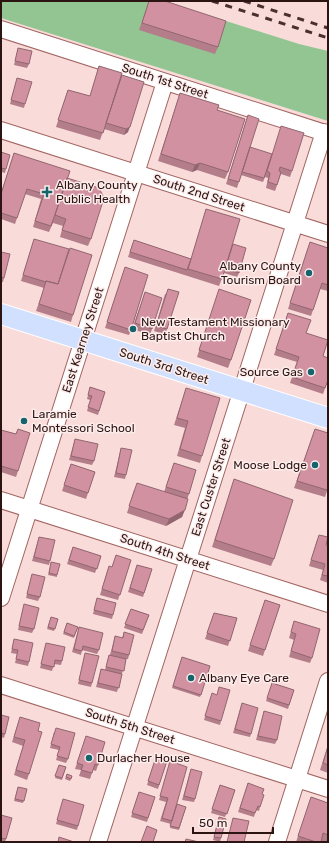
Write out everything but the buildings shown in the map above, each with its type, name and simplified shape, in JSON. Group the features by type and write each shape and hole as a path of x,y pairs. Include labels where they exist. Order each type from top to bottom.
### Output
{"main road":[{"name":"South 3rd Street","path":"1,314 328,418"}],"street":[{"name":"South 1st Street","path":"2,33 165,82 326,133"},
{"name":"East Kearney Street","path":"1,598 165,82"},
{"name":"South 2nd Street","path":"1,130 328,234"},
{"name":"East Custer Street","path":"98,842 295,224 326,133"},
{"name":"South 4th Street","path":"1,500 328,604"},
{"path":"277,842 328,681"},
{"name":"South 5th Street","path":"1,685 328,789"}],"green space":[{"path":"1,1 163,1 299,44 328,51 328,121 1,18"}],"railway":[{"path":"212,1 328,38"},
{"path":"244,1 328,28"}],"place":[{"name":"Albany County Public Health","path":"47,192"},
{"name":"Albany County Tourism Board","path":"309,273"},
{"name":"New Testament Missionary Baptist Church","path":"133,329"},
{"name":"Source Gas","path":"311,372"},
{"name":"Laramie Montessori School","path":"24,421"},
{"name":"Moose Lodge","path":"315,465"},
{"name":"Albany Eye Care","path":"191,678"},
{"name":"Durlacher House","path":"89,758"}]}
